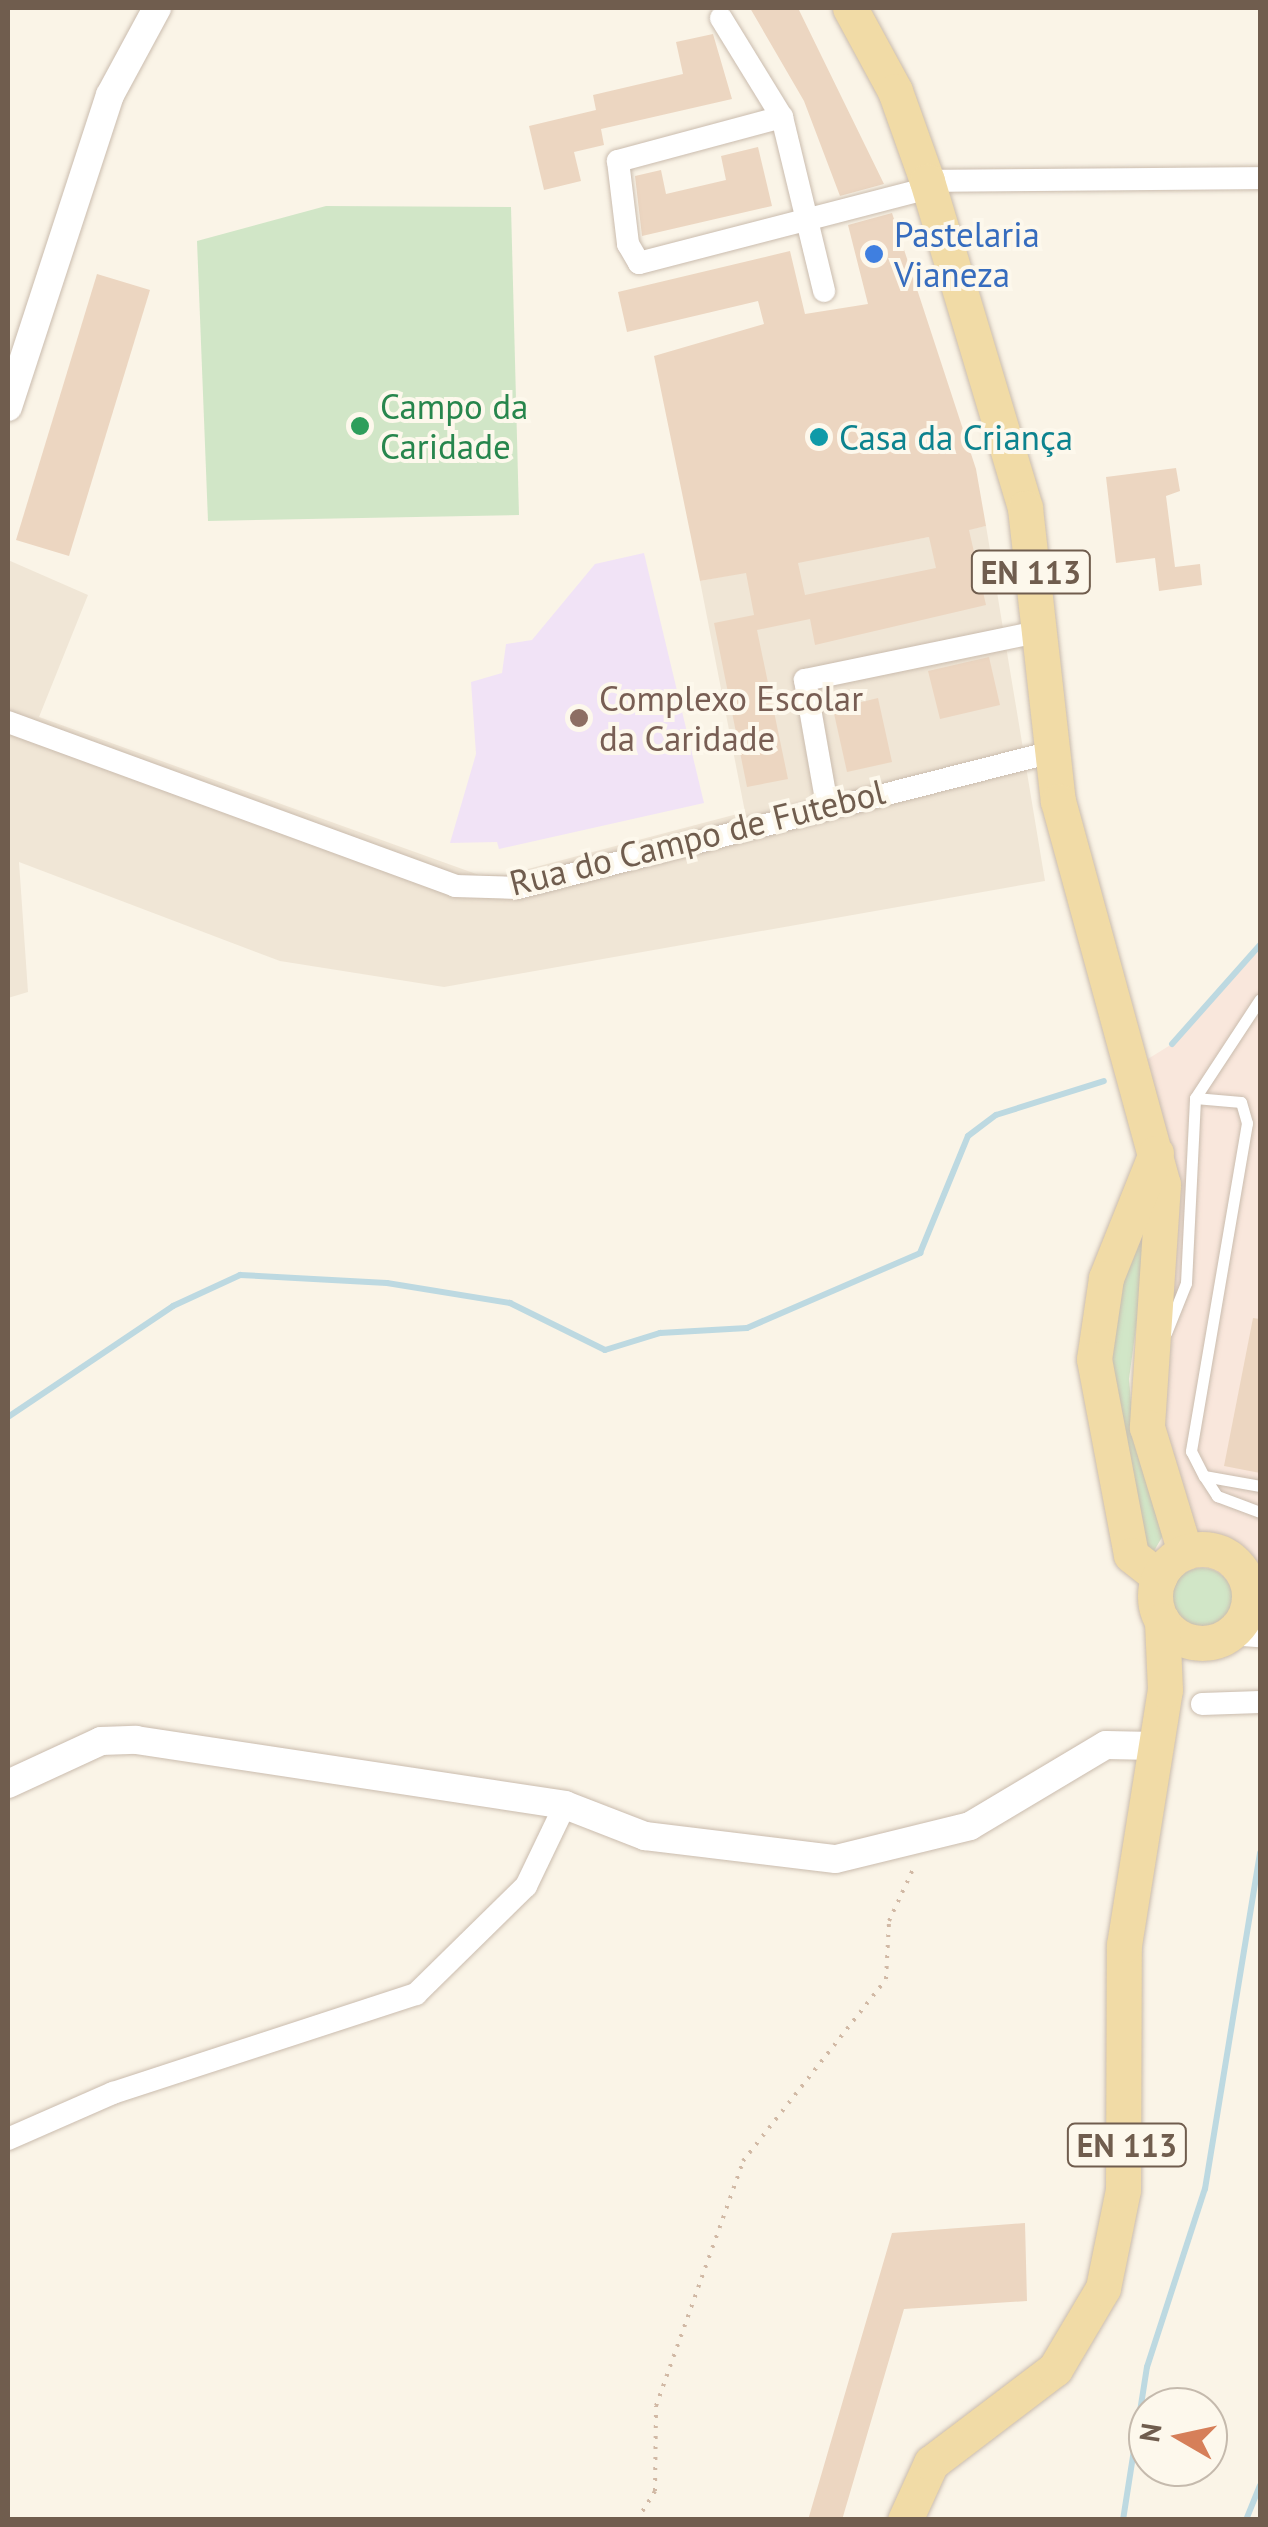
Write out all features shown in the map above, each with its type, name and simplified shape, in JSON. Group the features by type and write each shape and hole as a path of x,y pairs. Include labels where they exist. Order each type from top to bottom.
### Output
{"main road":[{"name":"EN 113","path":"850,8 895,91 928,185 1024,508 1052,752 1071,859 1156,1153 1166,1218 1146,1384 1151,1450 1185,1552"},
{"path":"1156,1153 1106,1278 1094,1359 1131,1555 1160,1577 1185,1552 1229,1557 1255,1601 1234,1637 1165,1690"},
{"name":"EN 113","path":"905,2520 930,2464 1056,2370 1103,2288 1128,2129 1124,1946 1165,1690 1160,1577"},
{"path":"1162,1620 1183,1639 1234,1637"}],"street":[{"path":"8,407 110,95 157,8"},
{"path":"722,18 782,117 810,220 824,291"},
{"path":"782,117 618,161 628,244 639,263 810,220 928,185 1260,178"},
{"path":"827,805 805,680 1036,632"},
{"name":"Rua do Campo de Futebol","path":"8,722 455,886 518,888 827,805 1052,752"},
{"path":"1202,1704 1260,1702"},
{"path":"8,1784 101,1741 136,1740 565,1805 646,1836 836,1859 970,1826 1106,1745 1155,1746"},
{"path":"8,2139 112,2093 416,1994 526,1886 565,1805"}],"lane":[{"path":"1146,1384 1186,1284 1195,1098 1260,998"},
{"path":"1195,1098 1241,1102 1247,1123 1194,1406 1191,1451 1217,1496 1260,1512"},
{"path":"1204,1476 1260,1486"}],"path":[{"path":"637,2520 655,2491 656,2406 743,2161 886,1979 888,1921 929,1854"}],"shaded area":[{"path":"986,526 1045,881 444,987 280,961 19,862 28,992 8,998 8,560 88,595 39,717 479,875 505,875 745,812 700,581"},
{"name":"Complexo Escolar da Caridade","path":"644,553 704,803 499,849 497,842 450,843 476,754 471,682 502,673 506,644 532,640 595,564"},
{"path":"1260,948 1260,1606 1229,1557 1199,1549 1158,1478 1135,1067 1172,1044"}],"green space":[{"name":"Campo da Caridade","path":"326,206 511,207 519,515 208,521 197,241"},
{"path":"1140,1202 1145,1262 1129,1379 1134,1437 1165,1532 1154,1551 1144,1548 1106,1342"},
{"path":"1202,1568 1224,1577 1233,1599 1224,1621 1202,1630 1180,1621 1171,1599 1180,1577"}],"building":[{"path":"750,8 798,8 884,184 840,196 804,101"},
{"path":"713,34 732,99 601,129 604,145 574,152 581,181 544,190 529,126 596,110 593,95 683,74 676,42"},
{"path":"758,147 772,206 642,236 635,176 661,170 666,194 726,180 721,156"},
{"name":"Casa da Criança","path":"892,213 976,469 986,526 969,530 986,605 815,645 810,619 757,630 788,779 747,787 714,623 754,615 746,573 700,581 654,356 764,324 758,301 627,332 618,292 790,251 805,314 868,304 848,225","holes":["929,537 936,568 805,595 798,563"]},
{"path":"97,274 150,290 69,556 16,540"},
{"path":"1176,468 1180,491 1166,496 1175,567 1200,564 1202,585 1159,591 1155,558 1116,563 1106,477"},
{"path":"989,657 1000,705 940,719 928,671"},
{"path":"878,698 892,762 847,772 833,709"},
{"path":"1253,1318 1260,1319 1260,1473 1224,1466"},
{"path":"1025,2223 1027,2301 904,2309 842,2520 808,2520 892,2233"}],"waterway":[{"path":"1172,1044 1260,945"},
{"path":"8,1417 173,1306 240,1275 387,1283 510,1303 605,1350 660,1333 747,1328 920,1253 968,1136 996,1115 1104,1081"},
{"path":"1123,2520 1147,2367 1205,2189 1260,1852"},
{"path":"1246,2520 1260,2486"}],"place":[{"name":"Pastelaria Vianeza","path":"874,254"},
{"name":"Campo da Caridade","path":"360,426"},
{"name":"Casa da Criança","path":"819,437"},
{"name":"Complexo Escolar da Caridade","path":"579,718"}]}
